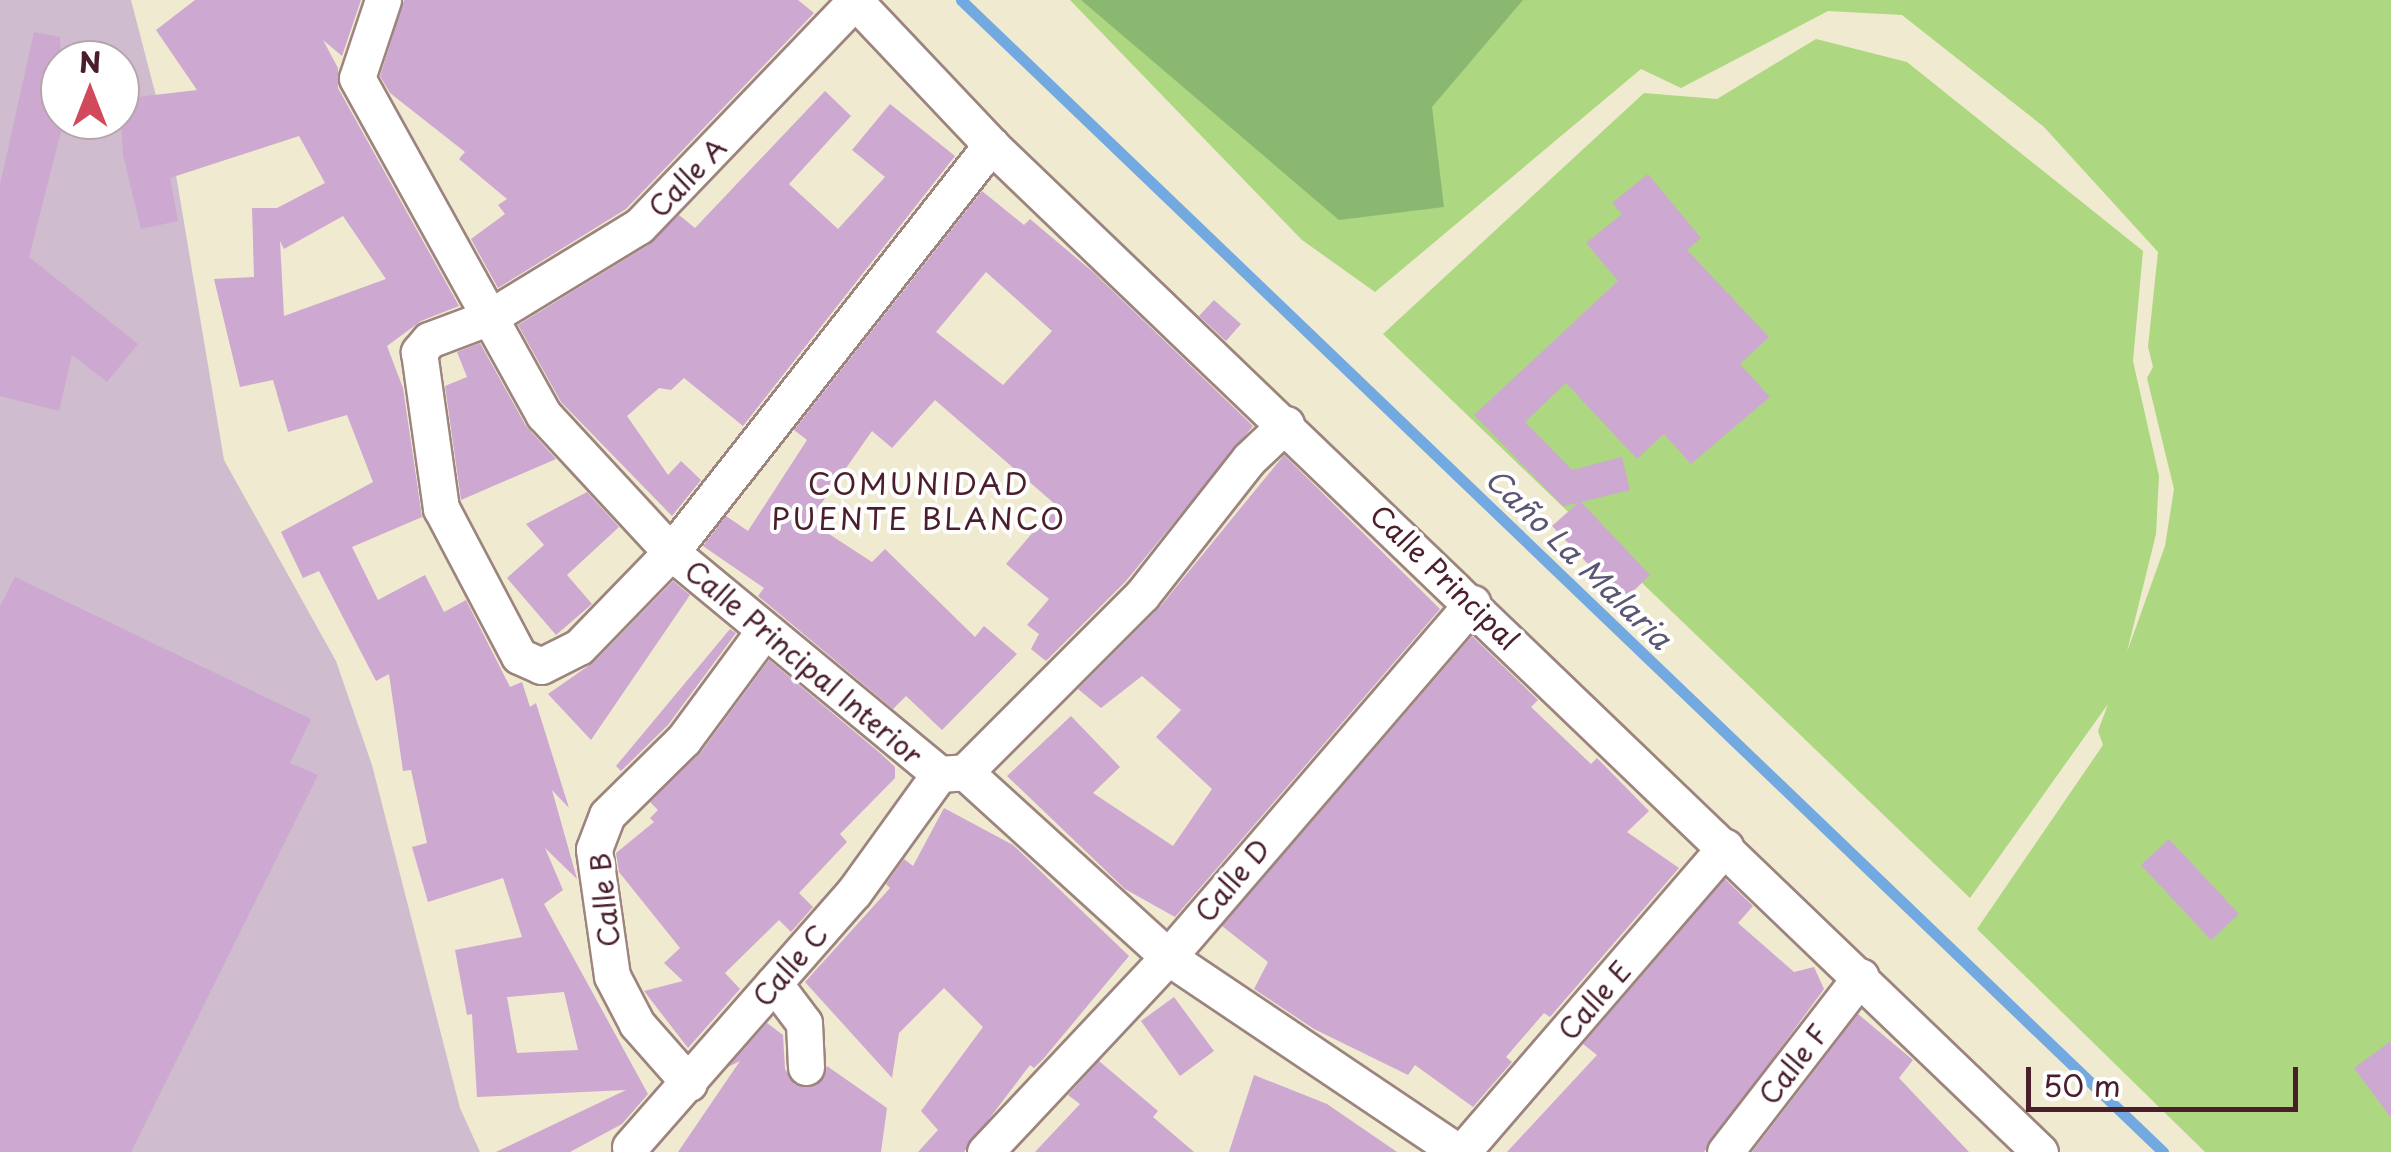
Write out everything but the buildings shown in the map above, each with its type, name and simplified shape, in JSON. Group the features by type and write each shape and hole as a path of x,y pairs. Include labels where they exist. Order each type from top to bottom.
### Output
{"street":[{"name":"Calle Principal Interior","path":"383,0 357,78 544,414 671,552 764,631 952,773 1168,956 1460,1152"},
{"name":"Calle A","path":"671,552 579,648 541,666 519,656 442,508 420,352 429,340 490,316 640,226 855,1"},
{"name":"Calle Principal","path":"855,1 991,145 1286,424 2040,1152"},
{"path":"671,552 991,145"},
{"name":"Calle C","path":"630,1147 854,892 952,773 1142,595 1249,459 1286,424"},
{"name":"Calle D","path":"985,1152 1168,956 1472,603"},
{"name":"Calle B","path":"689,1083 636,1024 612,976 594,849 606,815 684,739 764,631"},
{"name":"Calle E","path":"1460,1152 1725,847"},
{"name":"Calle F","path":"1725,1152 1860,976"},
{"path":"774,983 804,1023 806,1067"}],"shaded area":[{"path":"0,0 131,0 175,169 224,460 336,661 372,765 460,1108 480,1152 0,1152"}],"green space":[{"path":"1070,0 2391,0 2391,1152 2205,1152 1977,929 2103,745 2098,731 2108,704 1970,898 1383,334 1644,93 1717,99 1816,39 1907,62 2143,251 2133,361 2159,476 2156,534 2127,652 2165,546 2174,489 2147,378 2153,367 2148,347 2158,252 2044,127 1902,15 1828,11 1681,88 1641,69 1375,292 1302,240"},
{"path":"1081,0 1523,0 1432,107 1444,207 1339,220"}],"waterway":[{"name":"Caño La Malaria","path":"961,0 2163,1152"}],"district":[{"name":"COMUNIDAD PUENTE BLANCO","path":"919,500"}]}
